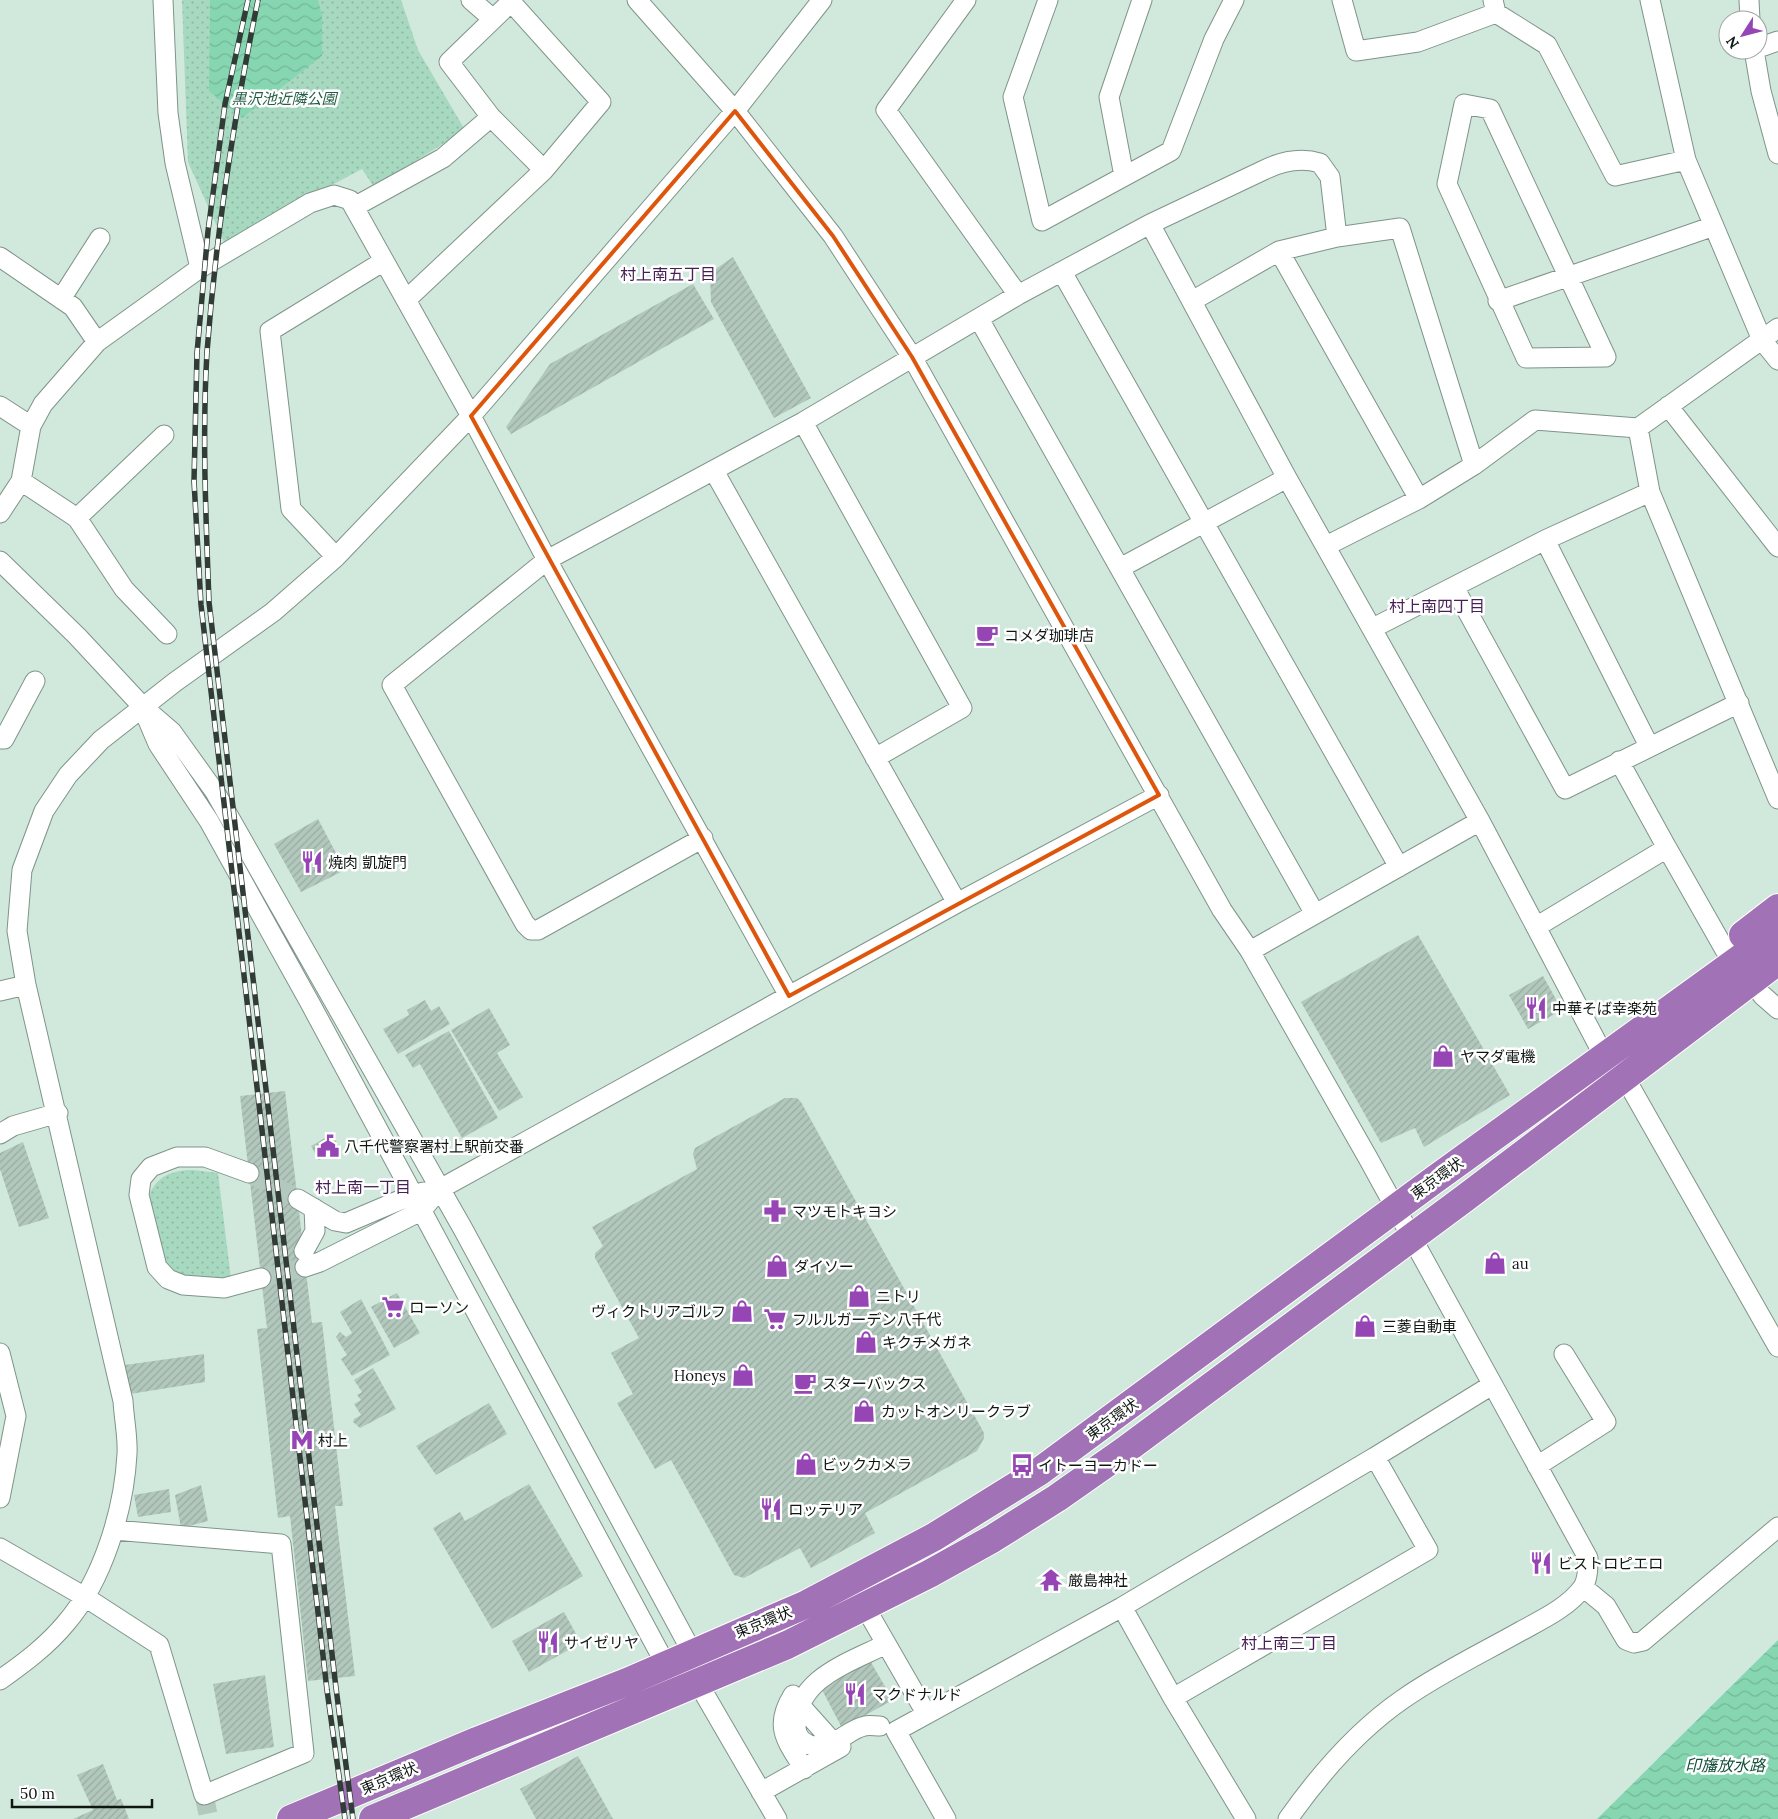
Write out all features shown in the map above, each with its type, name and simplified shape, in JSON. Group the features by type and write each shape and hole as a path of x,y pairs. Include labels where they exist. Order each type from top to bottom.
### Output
{"highway":[{"path":"1623,1060 1694,975 1778,908"},
{"name":"東京環状","path":"373,1819 787,1645 865,1608 992,1539 1057,1498 1124,1451 1411,1238 1778,931"},
{"name":"東京環状","path":"291,1819 666,1665 692,1652 807,1604 934,1537 1040,1471 1395,1209 1778,961"},
{"path":"1623,1060 1720,1026 1773,996"}],"street":[{"path":"164,0 168,113 175,163 200,268"},
{"path":"471,0 493,19"},
{"path":"637,0 735,111 833,236 912,356 1222,910 1250,951 1492,1386 1583,1545 1588,1558 1588,1572 1583,1586 1571,1599 1540,1620 1402,1700 1347,1748 1305,1795 1288,1819"},
{"path":"0,1680 43,1648 66,1623 85,1597 114,1530 127,1453 123,1401 58,1114 26,985 17,931 22,870 44,811 68,775 101,740 142,707 273,612 336,557 471,416 735,111 822,0"},
{"path":"966,0 886,110 1018,295"},
{"path":"1048,0 1013,97 1042,221 1172,151 1214,39 1234,0"},
{"path":"1124,176 1109,97 1142,0"},
{"path":"1342,0 1356,51 1418,42 1495,7 1547,46 1615,176 1686,160"},
{"path":"1650,0 1686,160 1762,340 1778,360"},
{"path":"406,300 544,170 600,102 512,1 448,62 491,117 544,170"},
{"path":"1756,60 1761,91 1778,154"},
{"path":"1464,104 1490,109 1570,276 1606,358 1526,358 1498,301 1447,184 1464,104"},
{"path":"354,207 443,158 491,117"},
{"path":"703,838 538,930 531,930 525,924 392,685 547,560 803,422 1018,295 1150,224 1278,163 1308,159 1320,163 1330,177 1336,237"},
{"path":"0,513 21,481 31,426 43,404 97,342 200,268 310,203 334,195 350,200 471,416 547,560 789,996"},
{"path":"1150,224 1287,478 1373,628 1536,926 1623,1060 1778,1347"},
{"path":"1498,301 1714,226"},
{"path":"1192,301 1279,250 1336,237 1400,228 1474,465"},
{"path":"61,299 100,238"},
{"path":"1279,250 1419,499"},
{"path":"0,257 73,307 97,342"},
{"path":"336,557 291,509 270,331 384,261"},
{"path":"1062,272 1399,867"},
{"path":"979,319 1315,914"},
{"path":"1326,546 1419,499 1474,465 1535,420 1638,428 1778,328"},
{"path":"0,406 31,426"},
{"path":"1668,406 1778,547"},
{"path":"803,422 962,708 875,758"},
{"path":"1638,428 1650,492 1739,703 1772,764 1778,799"},
{"path":"77,518 164,436"},
{"path":"714,471 957,903"},
{"path":"1120,568 1287,478"},
{"path":"21,481 77,518 124,589 167,634"},
{"path":"1373,628 1545,540 1650,492"},
{"path":"1545,540 1649,746"},
{"path":"0,561 77,636 142,707 172,732 214,792 440,1189 692,1652 698,1683 777,1819"},
{"path":"1454,587 1565,789 1739,703"},
{"path":"0,739 4,739 35,681"},
{"path":"142,707 158,744 209,821 310,1003 666,1665 698,1683"},
{"path":"1620,761 1725,950"},
{"path":"314,1208 315,1231 304,1259 320,1262 440,1189 957,903 1159,795"},
{"path":"1250,951 1480,821"},
{"path":"1536,926 1667,848"},
{"path":"0,991 26,985"},
{"path":"0,1134 13,1126 58,1114"},
{"path":"249,1173 205,1157 177,1156 151,1167 141,1179 139,1195 157,1267 168,1279 183,1285 224,1288 261,1278"},
{"path":"298,1199 335,1221 346,1223 416,1203"},
{"path":"0,1352 16,1416 0,1498"},
{"path":"1537,1466 1606,1422 1564,1354"},
{"path":"761,1792 880,1726 923,1708 1122,1608 1492,1386"},
{"path":"1173,1698 1428,1550 1375,1457"},
{"path":"1583,1586 1606,1606 1626,1640 1634,1643 1643,1641 1778,1527"},
{"path":"0,1548 85,1597 159,1645 204,1795 304,1753 281,1544 114,1530"},
{"path":"865,1608 923,1708"},
{"path":"1122,1608 1173,1698 1246,1819"},
{"path":"880,1726 863,1726 833,1742 817,1747 804,1742 796,1733 796,1713 799,1704 816,1680 884,1641"},
{"path":"804,1768 781,1728 783,1716 791,1697 816,1670 884,1641"},
{"path":"923,1708 896,1731 946,1819"}],"highlighted area":[{"path":"735,111 833,236 912,357 1159,795 789,996 471,416"}],"green space":[{"name":"黒沢池近隣公園","path":"182,0 401,0 418,50 465,130 374,187 362,169 224,242 188,162"},
{"path":"193,1170 218,1173 231,1279 223,1282 168,1274 149,1196 156,1184 166,1176 179,1171"}],"water":[{"path":"210,0 318,0 322,16 322,56 242,118 209,91"},
{"name":"印旛放水路","path":"1778,1640 1778,1819 1597,1819"}],"building":[{"path":"733,257 811,398 774,418 711,302 710,273"},
{"path":"693,284 714,319 511,434 506,427 550,364"},
{"path":"318,819 345,870 301,892 274,844"},
{"path":"1418,935 1510,1095 1424,1147 1415,1128 1381,1143 1301,1002"},
{"path":"1543,976 1562,1010 1528,1029 1509,995"},
{"path":"425,1000 431,1011 439,1006 450,1024 398,1054 383,1029 409,1015 407,1010"},
{"path":"489,1008 510,1045 497,1053 523,1097 499,1111 451,1030"},
{"path":"449,1031 498,1118 462,1138 420,1064 413,1068 405,1055"},
{"path":"285,1091 312,1323 322,1322 343,1506 335,1506 355,1676 308,1681 290,1516 278,1518 257,1329 267,1328 240,1096"},
{"name":"フルルガーデン八千代","path":"785,1098 797,1098 801,1102 984,1433 984,1438 977,1451 865,1513 875,1533 811,1568 800,1548 744,1578 734,1575 671,1460 655,1469 617,1403 633,1394 611,1353 639,1338 595,1258 595,1253 603,1246 592,1227 697,1169 693,1154 695,1148"},
{"path":"332,1134 340,1149 319,1160 311,1146"},
{"path":"23,1142 49,1218 19,1227 0,1169 0,1153"},
{"path":"397,1293 420,1333 394,1348 371,1307"},
{"path":"361,1299 390,1355 352,1376 341,1359 347,1355 336,1337 340,1332 346,1337 352,1333 340,1312"},
{"path":"204,1354 205,1382 130,1394 125,1365"},
{"path":"373,1368 396,1409 360,1428 353,1422 354,1419 361,1415 354,1404 361,1400 357,1395 362,1392 354,1380"},
{"path":"489,1403 507,1434 436,1475 416,1446"},
{"path":"529,1484 583,1576 492,1629 433,1528 460,1512 465,1521"},
{"path":"201,1485 208,1521 181,1528 175,1495"},
{"path":"169,1489 171,1512 138,1517 134,1495"},
{"path":"564,1612 581,1643 529,1672 512,1641"},
{"path":"869,1659 893,1700 842,1728 820,1686"},
{"path":"265,1675 274,1747 226,1754 213,1684"},
{"path":"578,1756 613,1819 536,1819 520,1789"},
{"path":"103,1764 117,1800 121,1799 129,1819 73,1819 93,1810 77,1775"}],"tunnel":[{"path":"249,1173 298,1199"},
{"path":"261,1278 305,1267"},
{"path":"204,1795 209,1819"}],"railway":[{"path":"248,0 225,104 208,231 197,353 194,481 201,605 327,1690 345,1819"},
{"path":"258,0 227,175 215,263 207,352 205,446 209,602 353,1819"}],"place":[{"name":"コメダ珈琲店","path":"987,635"},
{"name":"焼肉 凱旋門","path":"312,862"},
{"name":"中華そば幸楽苑","path":"1536,1008"},
{"name":"ヤマダ電機","path":"1443,1056"},
{"name":"八千代警察署村上駅前交番","path":"328,1146"},
{"name":"マツモトキヨシ","path":"775,1211"},
{"name":"au","path":"1495,1263"},
{"name":"ダイソー","path":"777,1266"},
{"name":"ニトリ","path":"859,1296"},
{"name":"ローソン","path":"393,1307"},
{"name":"ヴィクトリアゴルフ","path":"742,1311"},
{"name":"フルルガーデン八千代","path":"775,1319"},
{"name":"三菱自動車","path":"1365,1326"},
{"name":"キクチメガネ","path":"866,1342"},
{"name":"Honeys","path":"743,1375"},
{"name":"スターバックス","path":"805,1383"},
{"name":"カットオンリークラブ","path":"864,1411"},
{"name":"村上","path":"302,1440"},
{"name":"ビックカメラ","path":"806,1464"},
{"name":"イトーヨーカドー","path":"1022,1465"},
{"name":"ロッテリア","path":"771,1509"},
{"name":"ビストロピエロ","path":"1541,1563"},
{"name":"厳島神社","path":"1051,1580"},
{"name":"サイゼリヤ","path":"548,1642"},
{"name":"マクドナルド","path":"855,1694"}],"district":[{"name":"村上南五丁目","path":"668,274"},
{"name":"村上南四丁目","path":"1437,606"},
{"name":"村上南一丁目","path":"363,1187"},
{"name":"村上南三丁目","path":"1289,1643"}]}
